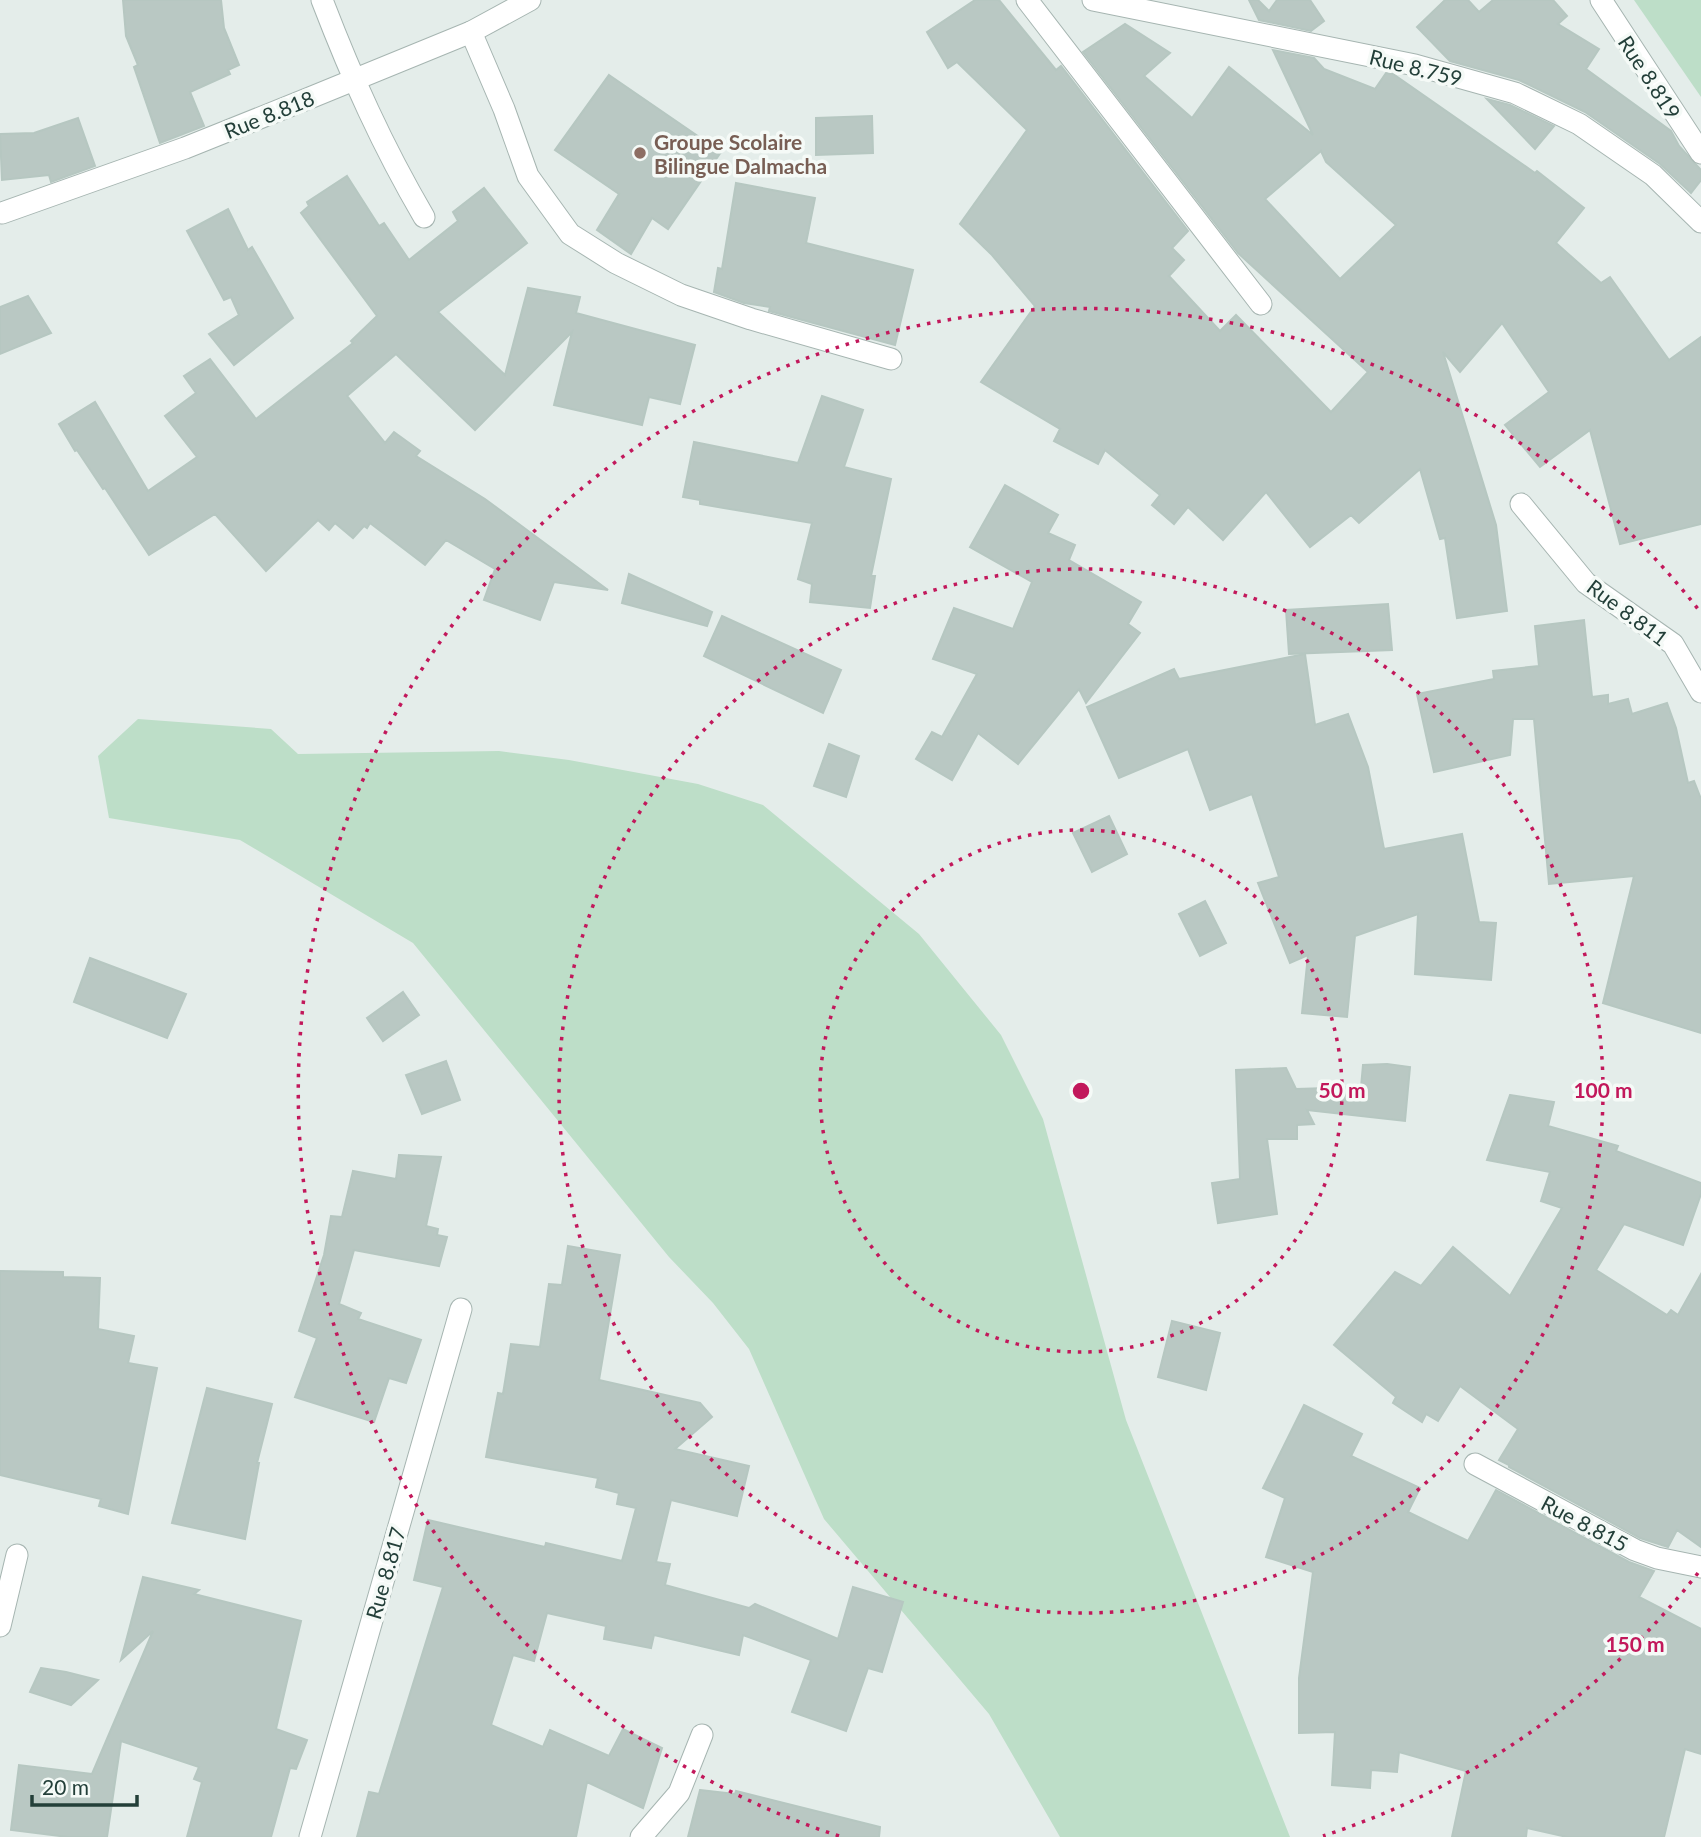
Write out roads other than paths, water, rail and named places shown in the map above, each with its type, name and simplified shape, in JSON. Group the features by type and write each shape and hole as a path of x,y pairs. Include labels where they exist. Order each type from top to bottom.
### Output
{"street":[{"path":"322,0 353,80 390,158 424,217"},
{"name":"Rue 8.818","path":"2,213 186,148 471,32 530,0"},
{"path":"1027,0 1261,304"},
{"name":"Rue 8.759","path":"1093,0 1416,65 1515,93 1579,124 1643,168 1701,222"},
{"name":"Rue 8.819","path":"1601,0 1701,153"},
{"path":"471,32 504,109 528,176 570,234 616,263 681,295 891,359"},
{"name":"Rue 8.811","path":"1521,504 1586,583 1673,644 1701,692"},
{"name":"Rue 8.817","path":"310,1837 461,1309"},
{"name":"Rue 8.815","path":"1475,1464 1635,1550 1679,1564 1701,1567"},
{"path":"0,1626 16,1555"},
{"path":"641,1837 679,1793 702,1735"}],"place":[{"name":"Groupe Scolaire Bilingue Dalmacha","path":"640,153"}]}
